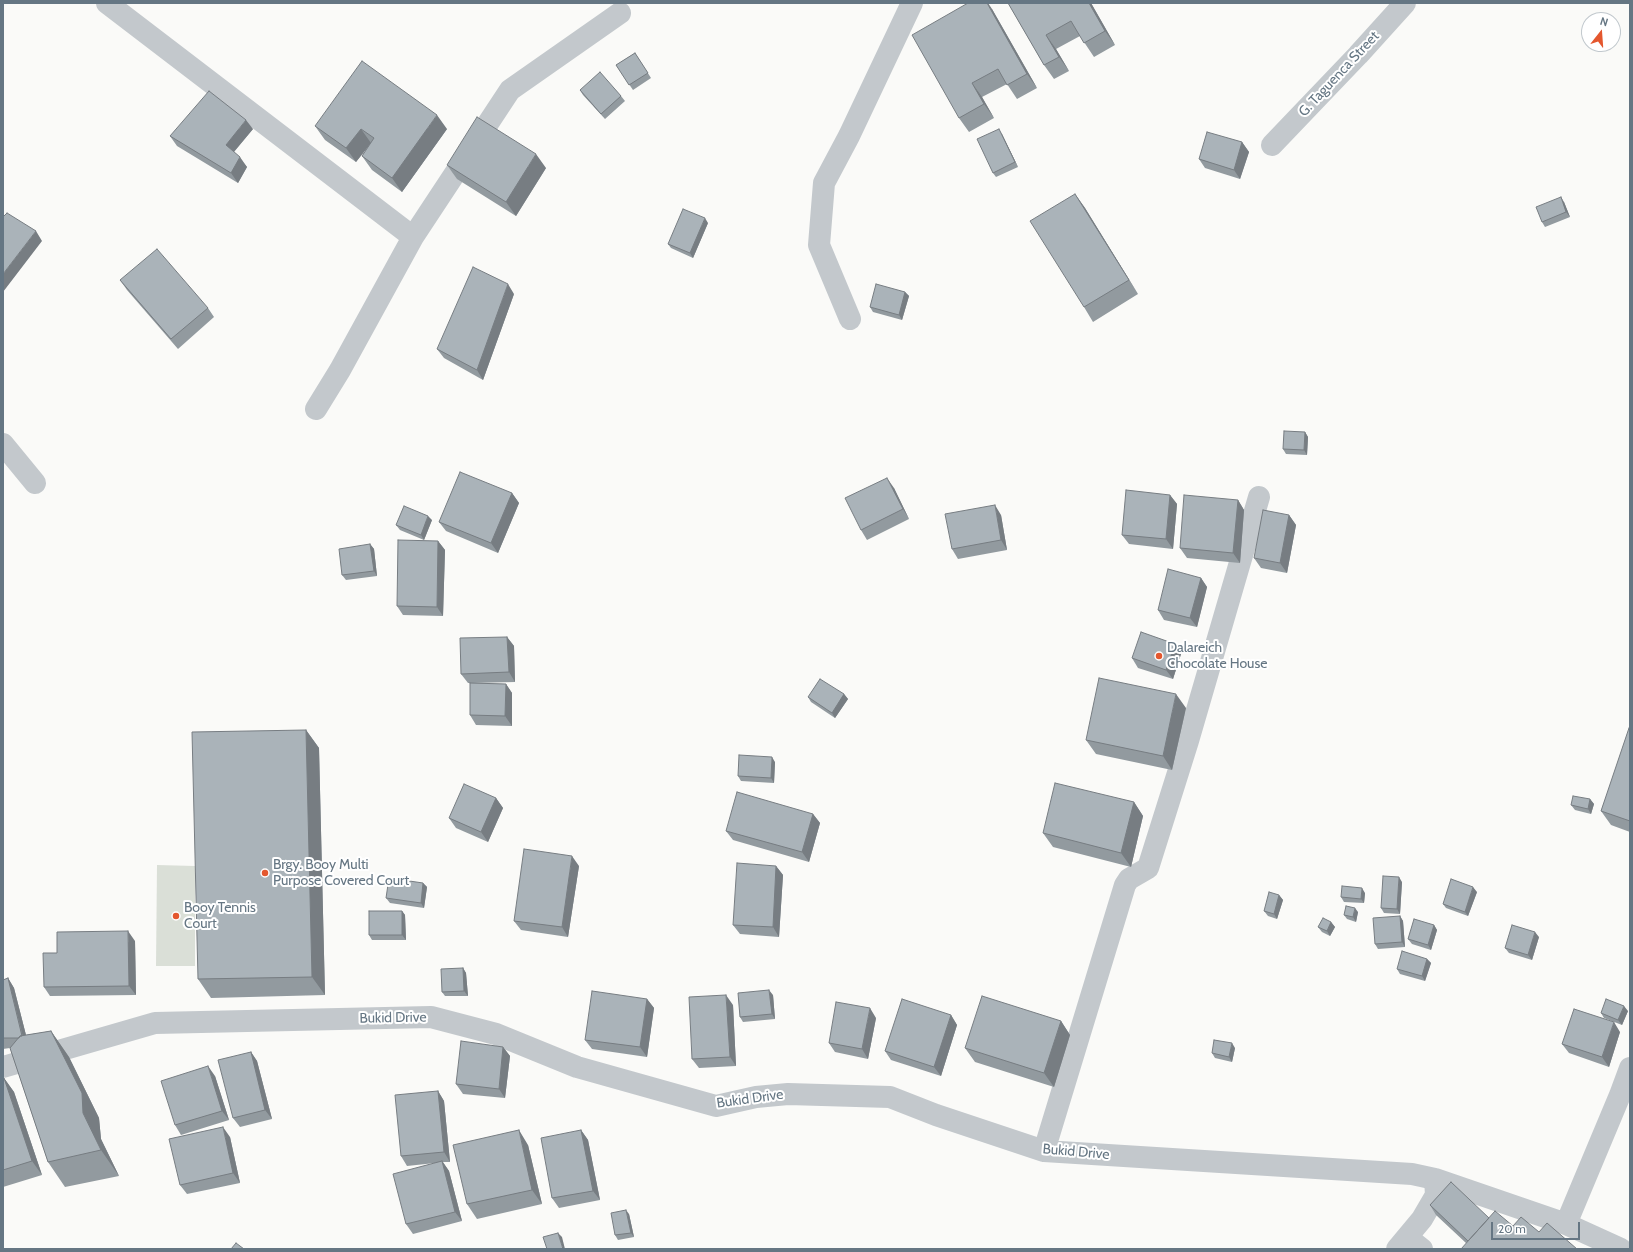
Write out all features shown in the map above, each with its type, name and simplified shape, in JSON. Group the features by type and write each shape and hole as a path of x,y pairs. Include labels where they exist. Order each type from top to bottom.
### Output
{"street":[{"path":"107,3 413,237"},
{"path":"850,319 819,245 824,183 849,136 912,3"},
{"name":"G. Taguenca Street","path":"1272,145 1358,55 1405,3"},
{"path":"316,409 340,370 413,237 510,90 620,13"},
{"path":"3,444 35,483"},
{"path":"1044,1151 1125,885 1129,879 1148,868 1188,741 1259,497"},
{"name":"Bukid Drive","path":"3,1067 156,1023 431,1017 496,1034 576,1067 716,1106 756,1097 788,1094 890,1097 936,1115 1044,1151 1412,1174 1435,1179 1566,1224 1621,1249"},
{"path":"1566,1224 1630,1068"},
{"path":"1408,1245 1436,1195 1435,1179"}],"shaded area":[{"name":"Booy Tennis Court","path":"157,865 195,866 195,966 156,966"}],"building":[{"path":"968,3 987,3 1027,74 1007,85 998,69 972,83 984,104 959,118 912,35"},
{"path":"1008,3 1089,3 1105,31 1084,43 1071,21 1046,35 1059,57 1044,65"},
{"path":"635,53 648,73 629,85 616,65"},
{"path":"362,61 437,115 392,178 362,156 374,138 361,129 346,148 315,126"},
{"path":"600,72 621,96 601,114 580,90"},
{"path":"209,91 246,120 226,145 240,157 231,173 170,136"},
{"path":"477,117 536,154 506,202 447,165"},
{"path":"999,129 1015,162 993,173 977,139"},
{"path":"1207,132 1242,142 1234,170 1199,159"},
{"path":"1075,194 1129,280 1084,307 1030,221"},
{"path":"1561,197 1566,212 1542,222 1536,207"},
{"path":"683,209 705,218 690,253 668,244"},
{"path":"7,213 36,231 3,274 3,217"},
{"path":"157,249 208,308 171,339 120,280"},
{"path":"473,267 508,284 477,370 437,349"},
{"path":"876,284 905,292 899,315 870,307"},
{"path":"1284,431 1305,432 1304,450 1283,449"},
{"path":"460,472 512,493 491,543 439,522"},
{"path":"887,478 903,509 861,530 845,498"},
{"path":"1126,490 1170,495 1166,539 1122,535"},
{"path":"1184,495 1238,500 1233,553 1180,548"},
{"path":"995,505 1001,540 952,549 945,514"},
{"path":"404,506 428,516 421,535 396,525"},
{"path":"1263,510 1289,515 1280,563 1254,558"},
{"path":"398,540 438,541 437,607 397,606"},
{"path":"370,544 374,571 342,575 339,549"},
{"path":"1168,569 1201,578 1190,618 1158,610"},
{"path":"1141,632 1175,644 1166,670 1132,658"},
{"path":"507,637 509,672 461,674 460,638"},
{"path":"1099,678 1176,694 1163,756 1086,740"},
{"path":"820,679 844,694 832,713 808,697"},
{"path":"470,683 506,684 505,716 470,715"},
{"path":"1630,728 1630,821 1601,811"},
{"name":"Brgy. Booy Multi Purpose Covered Court","path":"306,730 312,977 198,979 192,732"},
{"path":"739,755 772,757 771,778 738,776"},
{"path":"1055,783 1134,802 1121,853 1043,833"},
{"path":"464,784 496,798 481,832 449,818"},
{"path":"737,792 813,814 802,852 726,831"},
{"path":"1573,796 1590,799 1588,809 1571,805"},
{"path":"524,849 572,856 562,927 514,921"},
{"path":"737,863 776,866 773,927 733,925"},
{"path":"1383,876 1399,877 1397,909 1381,908"},
{"path":"389,878 423,883 421,903 386,898"},
{"path":"1451,879 1473,887 1465,912 1443,904"},
{"path":"1342,886 1362,888 1361,899 1341,897"},
{"path":"1269,892 1279,895 1274,914 1264,911"},
{"path":"1346,906 1355,908 1353,917 1344,915"},
{"path":"369,911 402,911 402,935 369,935"},
{"path":"1400,916 1402,942 1375,944 1373,918"},
{"path":"1323,918 1331,922 1327,931 1318,927"},
{"path":"1414,919 1434,925 1428,945 1408,939"},
{"path":"1512,925 1535,932 1528,955 1505,948"},
{"path":"128,931 129,986 44,987 43,953 57,953 57,932"},
{"path":"1402,951 1427,959 1422,976 1397,969"},
{"path":"463,968 464,991 442,992 441,969"},
{"path":"8,978 22,1036 19,1038 3,1038 3,980"},
{"path":"769,990 772,1014 740,1017 738,993"},
{"path":"592,991 647,999 640,1047 585,1040"},
{"path":"726,995 730,1057 692,1059 689,997"},
{"path":"982,996 1061,1021 1044,1073 965,1048"},
{"path":"902,999 951,1015 934,1067 885,1051"},
{"path":"1606,999 1624,1006 1618,1020 1601,1013"},
{"path":"836,1002 870,1008 862,1049 829,1043"},
{"path":"1574,1009 1614,1022 1602,1057 1562,1044"},
{"path":"51,1031 82,1093 83,1113 101,1150 48,1162 10,1048 20,1036"},
{"path":"1214,1040 1232,1043 1229,1057 1212,1053"},
{"path":"461,1041 503,1047 499,1089 456,1084"},
{"path":"251,1052 265,1110 233,1118 218,1060"},
{"path":"208,1066 222,1111 175,1125 161,1081"},
{"path":"3,1078 32,1161 3,1170"},
{"path":"438,1091 444,1152 401,1156 395,1095"},
{"path":"223,1127 233,1173 180,1185 169,1139"},
{"path":"519,1130 532,1190 467,1204 453,1145"},
{"path":"581,1130 593,1191 552,1198 541,1138"},
{"path":"442,1161 455,1212 406,1224 393,1174"},
{"path":"1451,1182 1489,1218 1468,1241 1430,1205"},
{"path":"626,1210 631,1233 615,1235 611,1213"},
{"path":"1495,1211 1513,1226 1521,1217 1539,1232 1547,1223 1577,1249 1461,1249"},
{"path":"558,1233 563,1249 547,1249 543,1237"},
{"path":"236,1243 244,1249 231,1249"}],"place":[{"name":"Dalareich Chocolate House","path":"1159,656"},
{"name":"Brgy. Booy Multi Purpose Covered Court","path":"265,873"},
{"name":"Booy Tennis Court","path":"176,916"}]}
